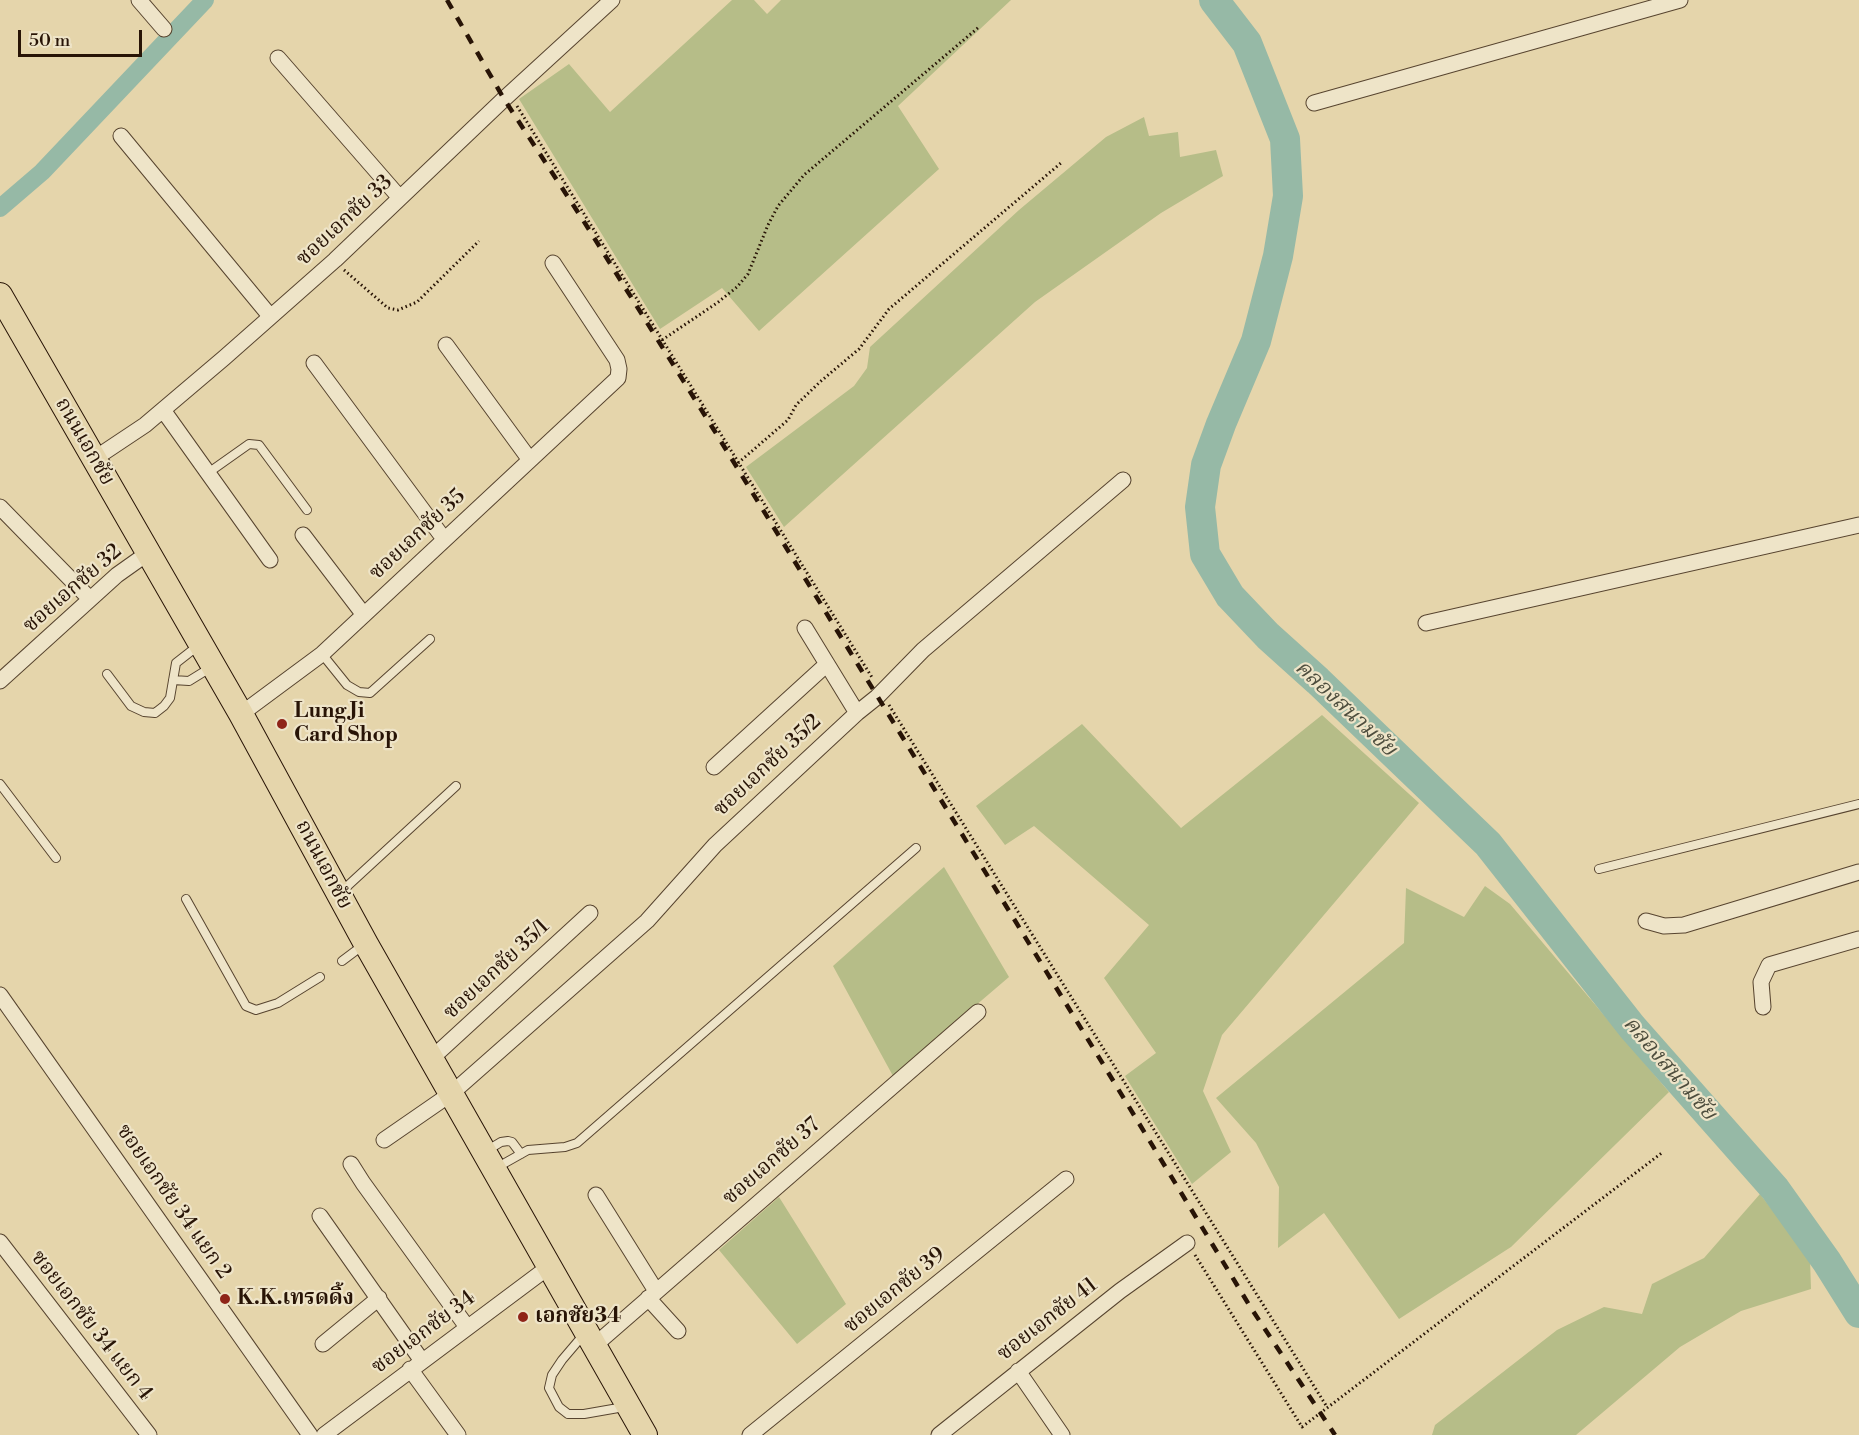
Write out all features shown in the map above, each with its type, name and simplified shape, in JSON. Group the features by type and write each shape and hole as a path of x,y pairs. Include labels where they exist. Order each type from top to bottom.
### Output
{"main road":[{"name":"ถนนเอกชัย","path":"0,295 241,714 366,944 645,1435"}],"street":[{"path":"139,0 164,29"},
{"name":"ซอยเอกชัย 33","path":"94,459 145,425 335,260 612,0"},
{"path":"1314,103 1680,0"},
{"path":"278,58 400,198"},
{"path":"121,136 270,316"},
{"name":"ซอยเอกชัย 35","path":"241,714 322,654 618,378 617,360 553,263"},
{"path":"446,345 530,460"},
{"path":"314,363 444,539"},
{"path":"163,410 270,560"},
{"name":"ซอยเอกชัย 35/2","path":"384,1140 452,1093 647,921 715,845 882,692 923,650 1123,480"},
{"path":"0,507 90,599"},
{"path":"1426,623 1859,525"},
{"path":"303,536 364,615"},
{"name":"ซอยเอกชัย 32","path":"0,681 117,575 148,553"},
{"path":"805,628 857,713"},
{"path":"714,767 827,664"},
{"path":"1646,921 1664,926 1684,926 1859,872"},
{"name":"ซอยเอกชัย 35/1","path":"432,1058 590,913"},
{"path":"1763,1007 1761,982 1768,965 1859,940"},
{"name":"ซอยเอกชัย 34 แยก 2","path":"0,995 310,1435"},
{"name":"ซอยเอกชัย 37","path":"591,1338 652,1294 978,1012"},
{"path":"351,1164 363,1184 467,1327"},
{"name":"ซอยเอกชัย 39","path":"750,1435 1066,1179"},
{"path":"597,1195 652,1294 678,1331"},
{"path":"320,1216 379,1298 458,1435"},
{"name":"ซอยเอกชัย 34 แยก 4","path":"0,1242 149,1435"},
{"name":"ซอยเอกชัย 41","path":"939,1435 1120,1291 1187,1243"},
{"name":"ซอยเอกชัย 34","path":"333,1432 416,1365 550,1266"},
{"path":"323,1344 379,1298"},
{"path":"1018,1371 1062,1435"}],"lane":[{"path":"208,473 249,444 259,446 307,510"},
{"path":"322,654 347,685 359,692 370,693 430,639"},
{"path":"107,674 131,706 144,712 155,713 170,698 176,663 200,644"},
{"path":"173,680 189,681 213,666"},
{"path":"0,784 56,858"},
{"path":"339,894 456,786"},
{"path":"1599,869 1859,804"},
{"path":"490,1160 521,1154 528,1150 565,1147 577,1143 916,848"},
{"path":"186,899 246,1006 256,1010 278,1003 320,976"},
{"path":"342,962 366,944"},
{"path":"490,1160 501,1142 512,1142 521,1154"},
{"path":"591,1338 562,1360 552,1375 549,1388 559,1407 568,1414 584,1414 628,1406"}],"path":[{"path":"662,340 738,287 748,274 778,206 804,175 979,27"},
{"path":"510,95 1327,1407"},
{"path":"738,463 788,420 796,405 859,349 889,309 1061,163"},
{"path":"335,260 376,299 388,308 398,310 417,302 479,242"},
{"path":"1187,1243 1302,1427 1664,1152"}],"green space":[{"path":"732,0 754,0 767,14 781,0 1011,0 898,106 939,169 759,331 722,288 660,329 519,99 569,64 610,112"},
{"path":"1144,117 1149,136 1178,132 1180,157 1216,150 1223,176 1161,213 1035,302 784,527 746,467 854,386 867,368 870,347 1019,210 1106,137"},
{"path":"1322,715 1419,803 1222,1035 1203,1091 1231,1152 1192,1184 1125,1076 1156,1053 1104,978 1149,925 1034,826 1005,845 976,806 1082,724 1181,828"},
{"path":"944,867 1009,977 893,1076 833,966"},
{"path":"1485,886 1510,904 1669,1092 1511,1247 1399,1319 1324,1213 1278,1248 1279,1187 1256,1143 1216,1098 1404,943 1406,888 1464,917"},
{"path":"1760,1194 1810,1259 1811,1289 1741,1311 1680,1347 1576,1435 1432,1435 1435,1425 1557,1330 1604,1307 1642,1314 1652,1284 1704,1258"},
{"path":"779,1197 846,1304 797,1344 719,1250"}],"waterway":[{"path":"0,208 42,172 205,0"},
{"name":"คลองสนามชัย","path":"1214,0 1247,43 1285,139 1288,196 1278,256 1256,341 1206,465 1200,507 1205,554 1230,596 1268,636 1488,844 1632,1027 1775,1189 1827,1262 1859,1313"}],"railway":[{"path":"447,0 504,99 583,220 714,430 1251,1308 1335,1435"}],"place":[{"name":"Lung Ji Card Shop","path":"282,724"},
{"name":"K.K.เทรดดิ้ง","path":"225,1299"},
{"name":"เอกชัย34","path":"523,1317"}]}
